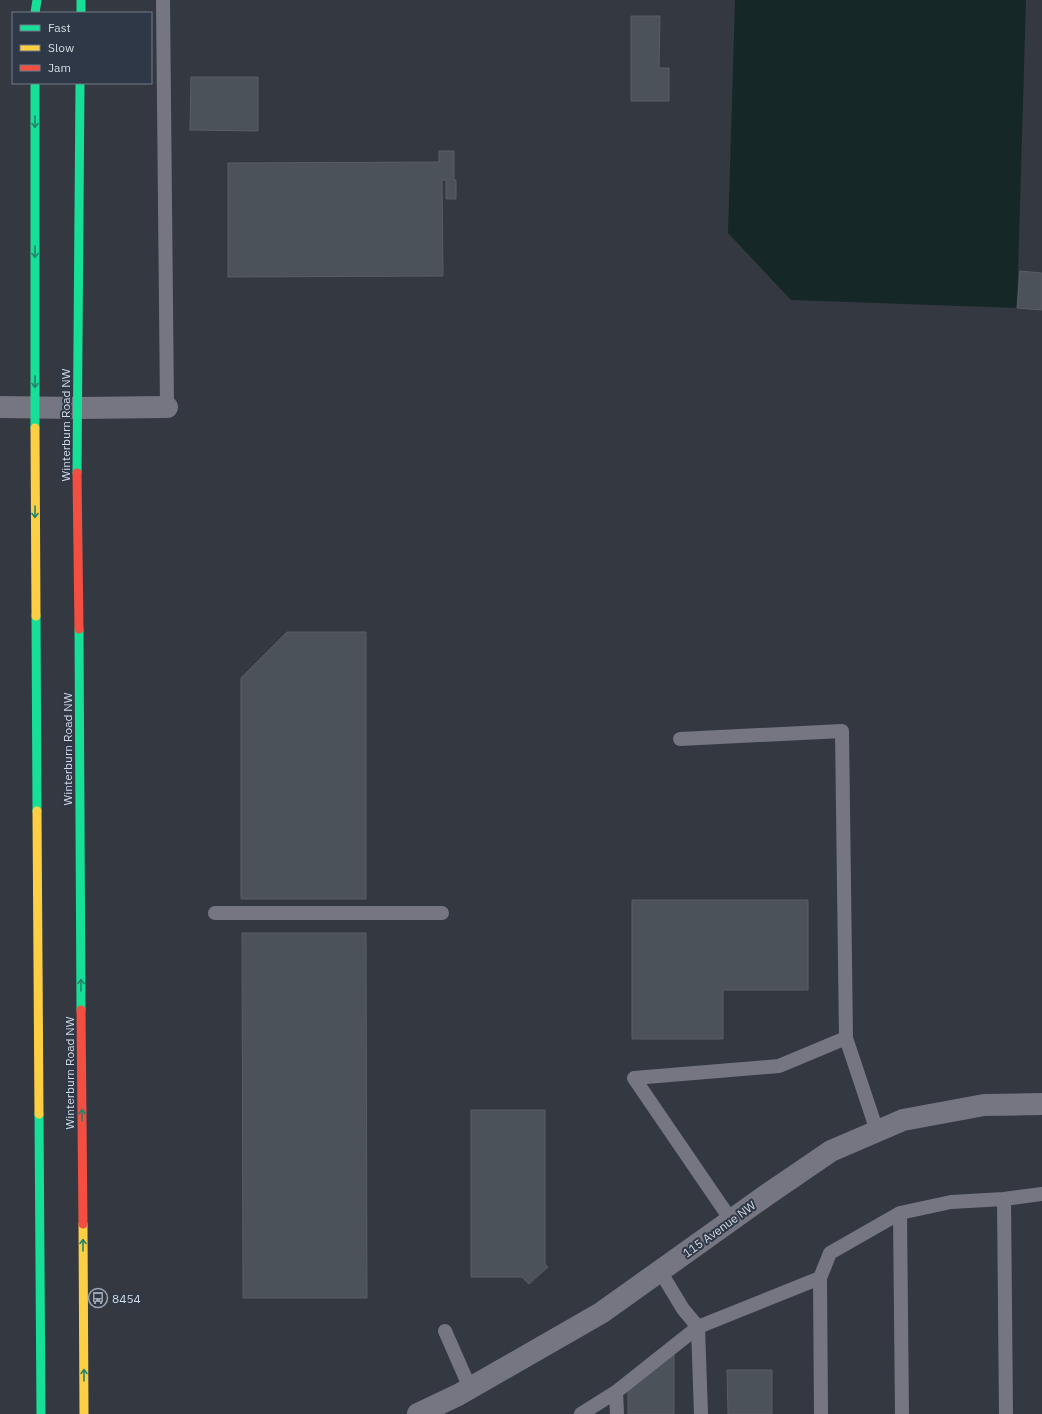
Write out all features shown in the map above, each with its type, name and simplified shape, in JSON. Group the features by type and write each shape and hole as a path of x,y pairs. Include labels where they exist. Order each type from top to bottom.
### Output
{"main road":[{"path":"35,12 37,0"},
{"path":"81,0 81,12"},
{"path":"35,84 35,407 40,1414"},
{"name":"Winterburn Road NW","path":"80,84 77,408 84,1414"}],"street":[{"path":"0,407 167,407"},
{"name":"115 Avenue NW","path":"418,1414 458,1395 601,1313 831,1151 903,1120 984,1105 1042,1104"}],"lane":[{"path":"163,0 167,407"},
{"path":"680,738 842,731 846,1038 877,1131"},
{"path":"215,913 442,913"},
{"path":"731,1220 634,1078 779,1066 846,1038"},
{"path":"821,1414 820,1278 830,1253 900,1213 951,1202 1004,1199 1042,1194"},
{"path":"1004,1199 1006,1414"},
{"path":"900,1213 902,1414"},
{"path":"660,1271 683,1309 698,1327 701,1414"},
{"path":"581,1414 616,1392 698,1327 820,1278"},
{"path":"445,1331 470,1388"},
{"path":"616,1392 617,1414"}],"shaded area":[{"path":"735,0 1026,0 1017,308 791,300 728,233"}],"building":[{"path":"631,16 660,16 659,68 669,68 669,101 631,101"},
{"path":"191,77 258,77 258,131 190,130"},
{"path":"439,151 454,151 454,180 456,180 456,199 446,199 446,180 442,180 443,276 228,277 228,163 439,162"},
{"path":"1020,271 1042,273 1042,310 1017,308"},
{"path":"287,632 366,632 366,899 241,899 241,678"},
{"path":"632,900 808,900 808,990 723,990 723,1039 632,1039"},
{"path":"242,933 366,933 367,1298 243,1298"},
{"path":"471,1110 545,1110 545,1264 548,1267 529,1284 522,1277 471,1277"},
{"path":"674,1355 674,1414 628,1414 628,1389"},
{"path":"727,1370 772,1370 772,1414 728,1414"}],"traffic: fast":[{"path":"35,12 37,0"},
{"path":"81,0 81,12"},
{"path":"35,84 35,428"},
{"path":"77,473 80,84"},
{"path":"36,616 37,811"},
{"path":"79,629 81,1010"},
{"path":"39,1114 41,1414"}],"traffic: slow":[{"path":"35,428 36,616"},
{"path":"37,811 39,1114"},
{"path":"83,1224 84,1414"}],"traffic: jam":[{"path":"77,473 79,629"},
{"path":"81,1010 83,1224"}],"place":[{"name":"8454","path":"98,1298"}]}
